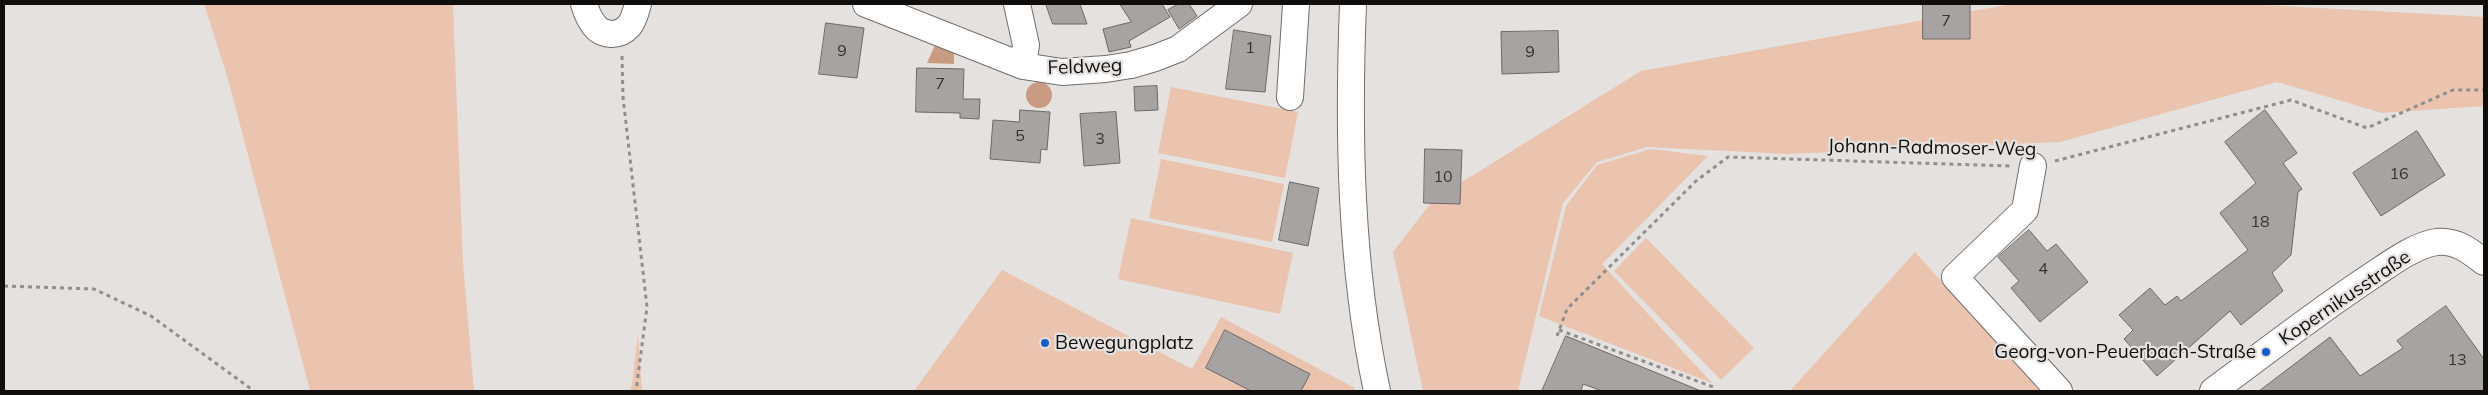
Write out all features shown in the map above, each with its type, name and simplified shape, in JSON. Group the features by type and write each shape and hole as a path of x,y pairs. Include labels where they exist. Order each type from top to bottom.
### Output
{"street":[{"path":"584,4 592,22 599,31 610,34 622,32 630,25 638,4"},
{"name":"Feldweg","path":"866,4 1023,66 1062,72 1132,65 1178,49 1238,4"},
{"path":"1017,4 1026,45 1023,66"},
{"path":"1290,97 1296,4"},
{"path":"1353,4 1354,208 1359,280 1377,391"},
{"path":"2033,166 2024,210 1954,277 2059,391"},
{"name":"Kopernikusstraße","path":"2213,391 2354,287 2419,248 2436,242 2452,242 2467,249 2484,262"}],"path":[{"path":"622,32 623,97 647,307 636,391"},
{"name":"Johann-Radmoser-Weg","path":"1557,336 1567,310 1696,181 1728,158 2033,166 2291,100 2367,128 2453,90 2484,90"},
{"path":"4,286 94,289 151,316 254,391"},
{"path":"1559,330 1716,388"}],"shaded area":[{"path":"204,4 453,4 463,263 474,391 310,391 228,79"},
{"path":"2012,4 2246,4 2484,17 2484,106 2382,113 2277,82 2060,142 1788,154 1647,147 1597,162 1563,203 1518,391 1423,391 1393,252 1433,200 1641,71"},
{"path":"935,45 954,53 954,64 927,63"},
{"path":"1039,82 1048,86 1052,95 1048,104 1039,108 1030,104 1026,95 1030,86"},
{"path":"1171,87 1298,112 1285,178 1158,153"},
{"path":"1651,149 1708,156 1602,264 1712,383 1539,316 1566,206 1597,165"},
{"path":"1161,159 1284,184 1272,242 1149,218"},
{"path":"1131,218 1293,253 1280,314 1118,279"},
{"path":"1646,238 1754,348 1721,380 1614,271"},
{"path":"1915,252 2041,391 1790,391"},
{"name":"Bewegungplatz","path":"1002,270 1192,369 1221,317 1355,388 1353,391 914,391"},
{"path":"638,334 642,391 630,391 632,385"}],"building":[{"path":"1046,4 1080,4 1087,24 1053,24"},
{"path":"1120,4 1162,4 1170,17 1129,41 1131,47 1109,52 1103,29 1131,22"},
{"path":"1179,4 1189,4 1197,16 1179,29 1168,10"},
{"path":"1923,4 1970,4 1970,39 1923,39"},
{"path":"826,23 864,28 857,78 819,74"},
{"path":"1234,30 1271,36 1265,92 1226,89"},
{"path":"1558,31 1559,72 1502,74 1501,32"},
{"path":"917,68 964,69 963,99 980,99 979,119 960,118 960,113 916,112"},
{"path":"1157,86 1158,110 1135,111 1134,87"},
{"path":"1020,110 1050,112 1047,150 1041,149 1040,163 990,159 993,120 1019,122"},
{"path":"2265,110 2297,153 2283,163 2302,189 2298,192 2291,255 2272,273 2283,291 2241,325 2230,311 2157,376 2124,339 2133,330 2119,315 2150,288 2165,305 2177,296 2181,301 2248,250 2220,213 2256,183 2225,142"},
{"path":"1116,112 1120,163 1084,166 1080,114"},
{"path":"2417,131 2445,175 2381,216 2353,173"},
{"path":"1425,149 1462,150 1460,204 1424,203"},
{"path":"1290,182 1319,188 1308,246 1279,240"},
{"path":"2029,230 2047,251 2056,244 2088,282 2040,322 2011,288 2019,281 1998,257"},
{"path":"2446,306 2484,359 2484,391 2259,391 2330,337 2360,376 2403,348 2397,341"},
{"path":"1225,330 1310,374 1301,391 1251,391 1206,368"},
{"path":"1566,336 1701,391 1602,391 1583,384 1581,391 1542,391"}],"place":[{"name":"Bewegungplatz","path":"1045,343"},
{"name":"Georg-von-Peuerbach-Straße","path":"2266,352"}]}
